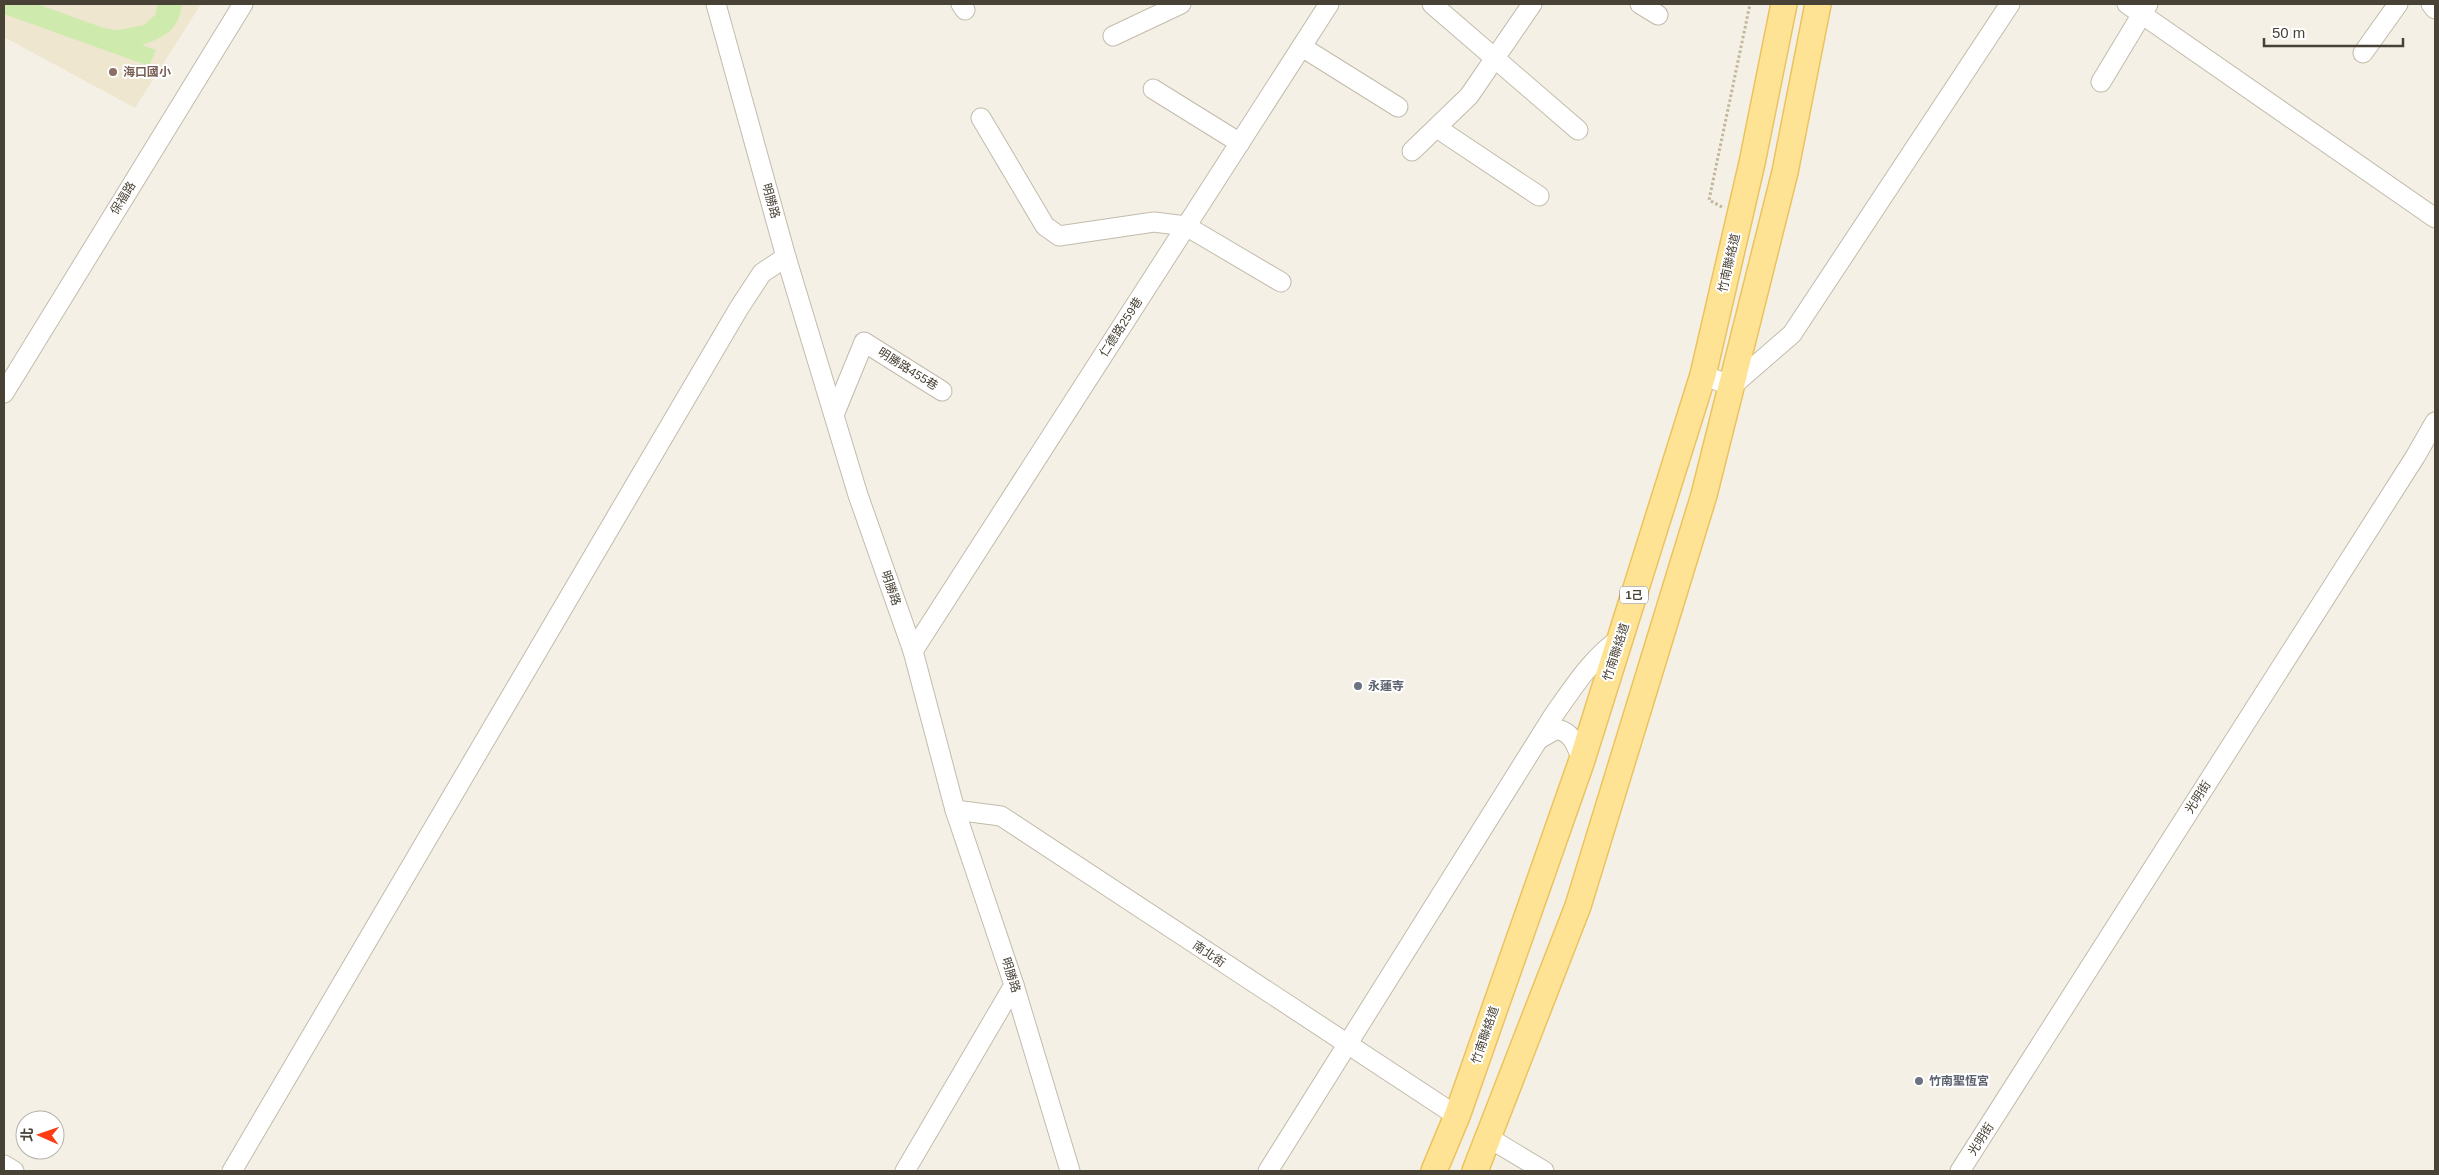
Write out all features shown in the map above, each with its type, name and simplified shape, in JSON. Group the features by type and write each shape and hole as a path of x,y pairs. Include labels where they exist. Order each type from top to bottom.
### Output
{"main road":[{"name":"竹南聯絡道","path":"1434,1171 1456,1116 1582,760 1703,375 1739,218 1784,4"},
{"path":"1475,1171 1578,906 1704,495 1785,172 1818,4"}],"street":[{"name":"保福路","path":"4,393 243,4"},
{"name":"明勝路","path":"716,4 786,257 858,495 913,651 955,810 1014,985 1070,1171"},
{"path":"1113,36 1181,4"},
{"name":"仁德路259巷","path":"913,651 1329,4"},
{"path":"1432,4 1578,130"},
{"path":"1412,151 1469,96 1532,4"},
{"path":"1640,4 1658,15"},
{"path":"1703,375 1732,386 1792,334 2010,4"},
{"path":"2127,4 2145,9 2435,218"},
{"path":"2363,53 2398,4"},
{"path":"2431,4 2435,9"},
{"path":"2101,82 2145,9"},
{"path":"1302,47 1398,107"},
{"path":"1153,88 1240,143"},
{"path":"981,118 1045,226 1059,236 1154,222 1186,226 1281,282"},
{"path":"1436,128 1539,196"},
{"path":"232,1171 739,308 762,273 786,257"},
{"name":"明勝路455巷","path":"834,415 864,342 942,391"},
{"name":"光明街","path":"1960,1171 2404,474 2435,422"},
{"path":"1268,1171 1539,739 1584,673 1608,646 1621,638"},
{"path":"1539,739 1557,729 1567,732 1574,740 1582,760"},
{"name":"南北街","path":"955,810 1001,816 1456,1116"},
{"path":"906,1171 1014,985"},
{"path":"1489,1138 1544,1171"},
{"path":"4,1165 14,1171"}],"path":[{"path":"1739,218 1709,200 1750,4"}],"shaded area":[{"name":"海口國小","path":"4,4 201,4 135,108 4,37"}],"green space":[{"path":"4,4 37,4 104,28 118,30 144,25 156,14 157,4 182,4 178,20 170,31 158,39 142,45 156,50 149,66 4,14"}],"place":[{"name":"海口國小","path":"113,72"},
{"name":"永蓮寺","path":"1358,686"},
{"name":"竹南聖恆宮","path":"1919,1081"}]}
